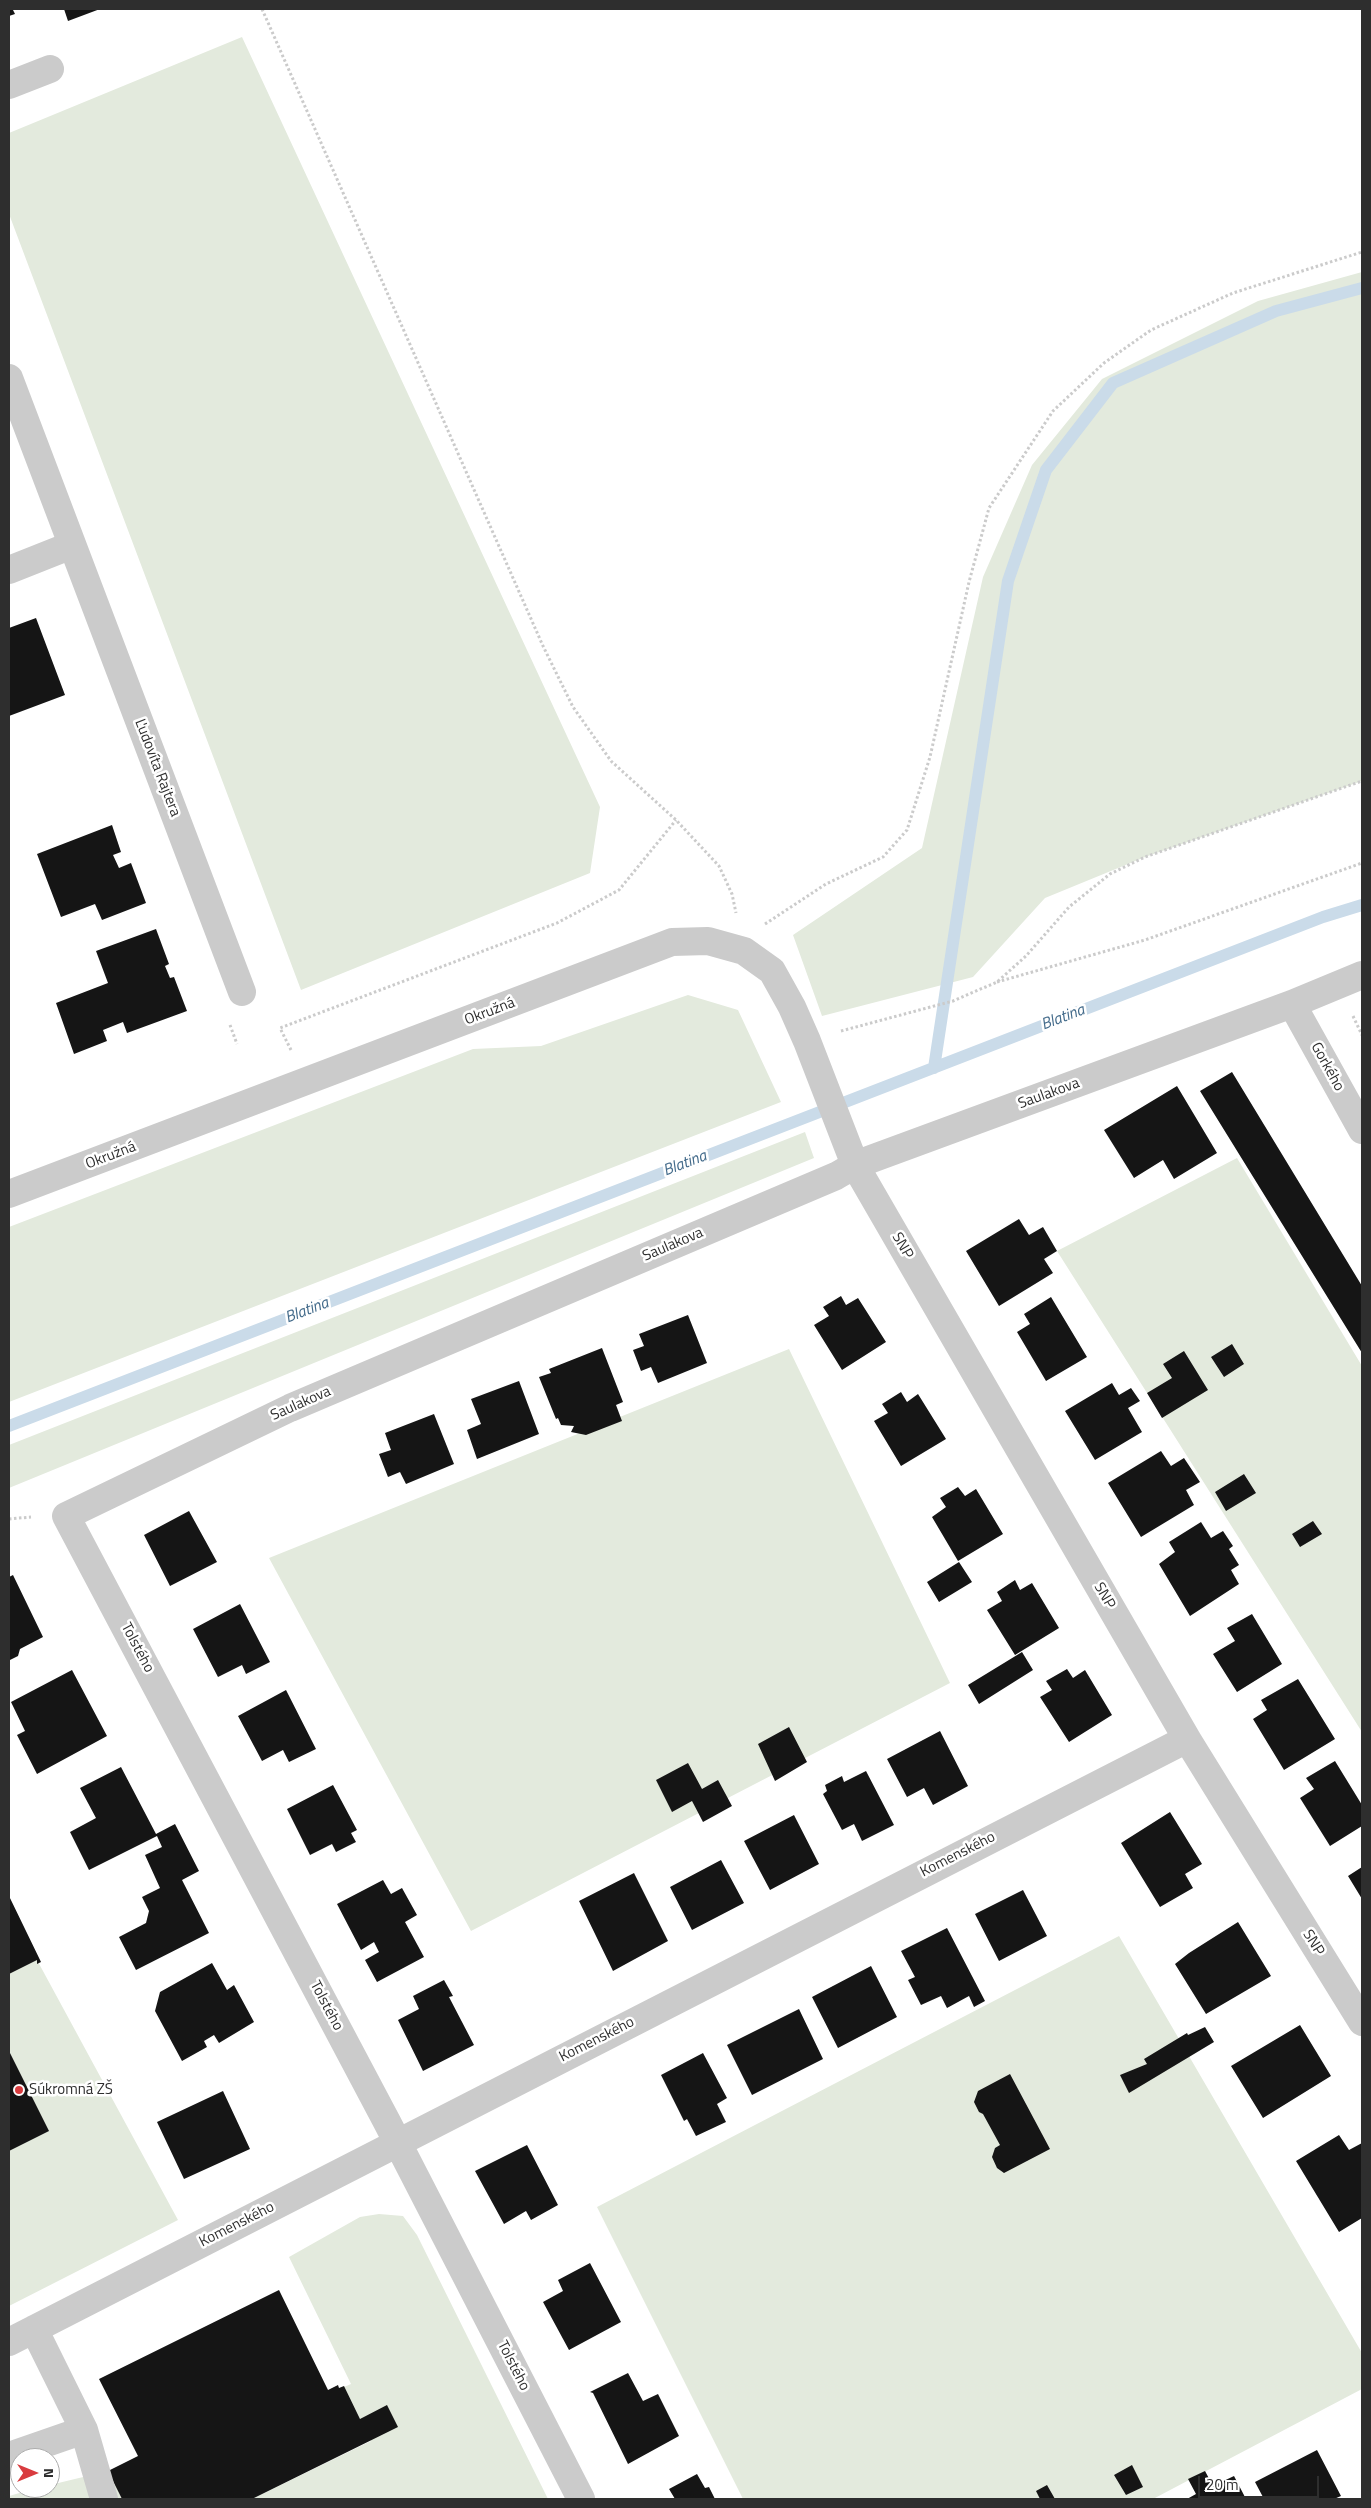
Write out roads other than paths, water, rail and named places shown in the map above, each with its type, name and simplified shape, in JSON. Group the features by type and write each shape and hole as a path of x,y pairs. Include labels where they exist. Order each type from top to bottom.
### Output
{"street":[{"path":"9,85 50,69"},
{"name":"Ľudovíta Rajtera","path":"9,378 242,992"},
{"path":"9,570 72,545"},
{"name":"Okružná","path":"9,1194 672,942 708,941 744,950 772,971 792,1007 807,1041 817,1072 855,1165"},
{"name":"Saulakova","path":"66,1516 290,1408 826,1180 855,1165 1292,1004 1362,975"},
{"name":"Gorkého","path":"1292,1004 1362,1130"},
{"name":"SNP","path":"855,1165 1187,1739 1362,2022"},
{"name":"Tolstého","path":"66,1516 398,2142 581,2499"},
{"name":"Komenského","path":"9,2342 1187,1739"},
{"path":"34,2329 84,2430 104,2499"},
{"path":"9,2456 84,2430"}],"waterway":[{"path":"934,1068 1008,581 1046,470 1113,383 1276,311 1362,288"},
{"name":"Blatina","path":"9,1426 1323,917 1362,905"}],"place":[{"name":"Súkromná ZŠ","path":"19,2090"}]}
